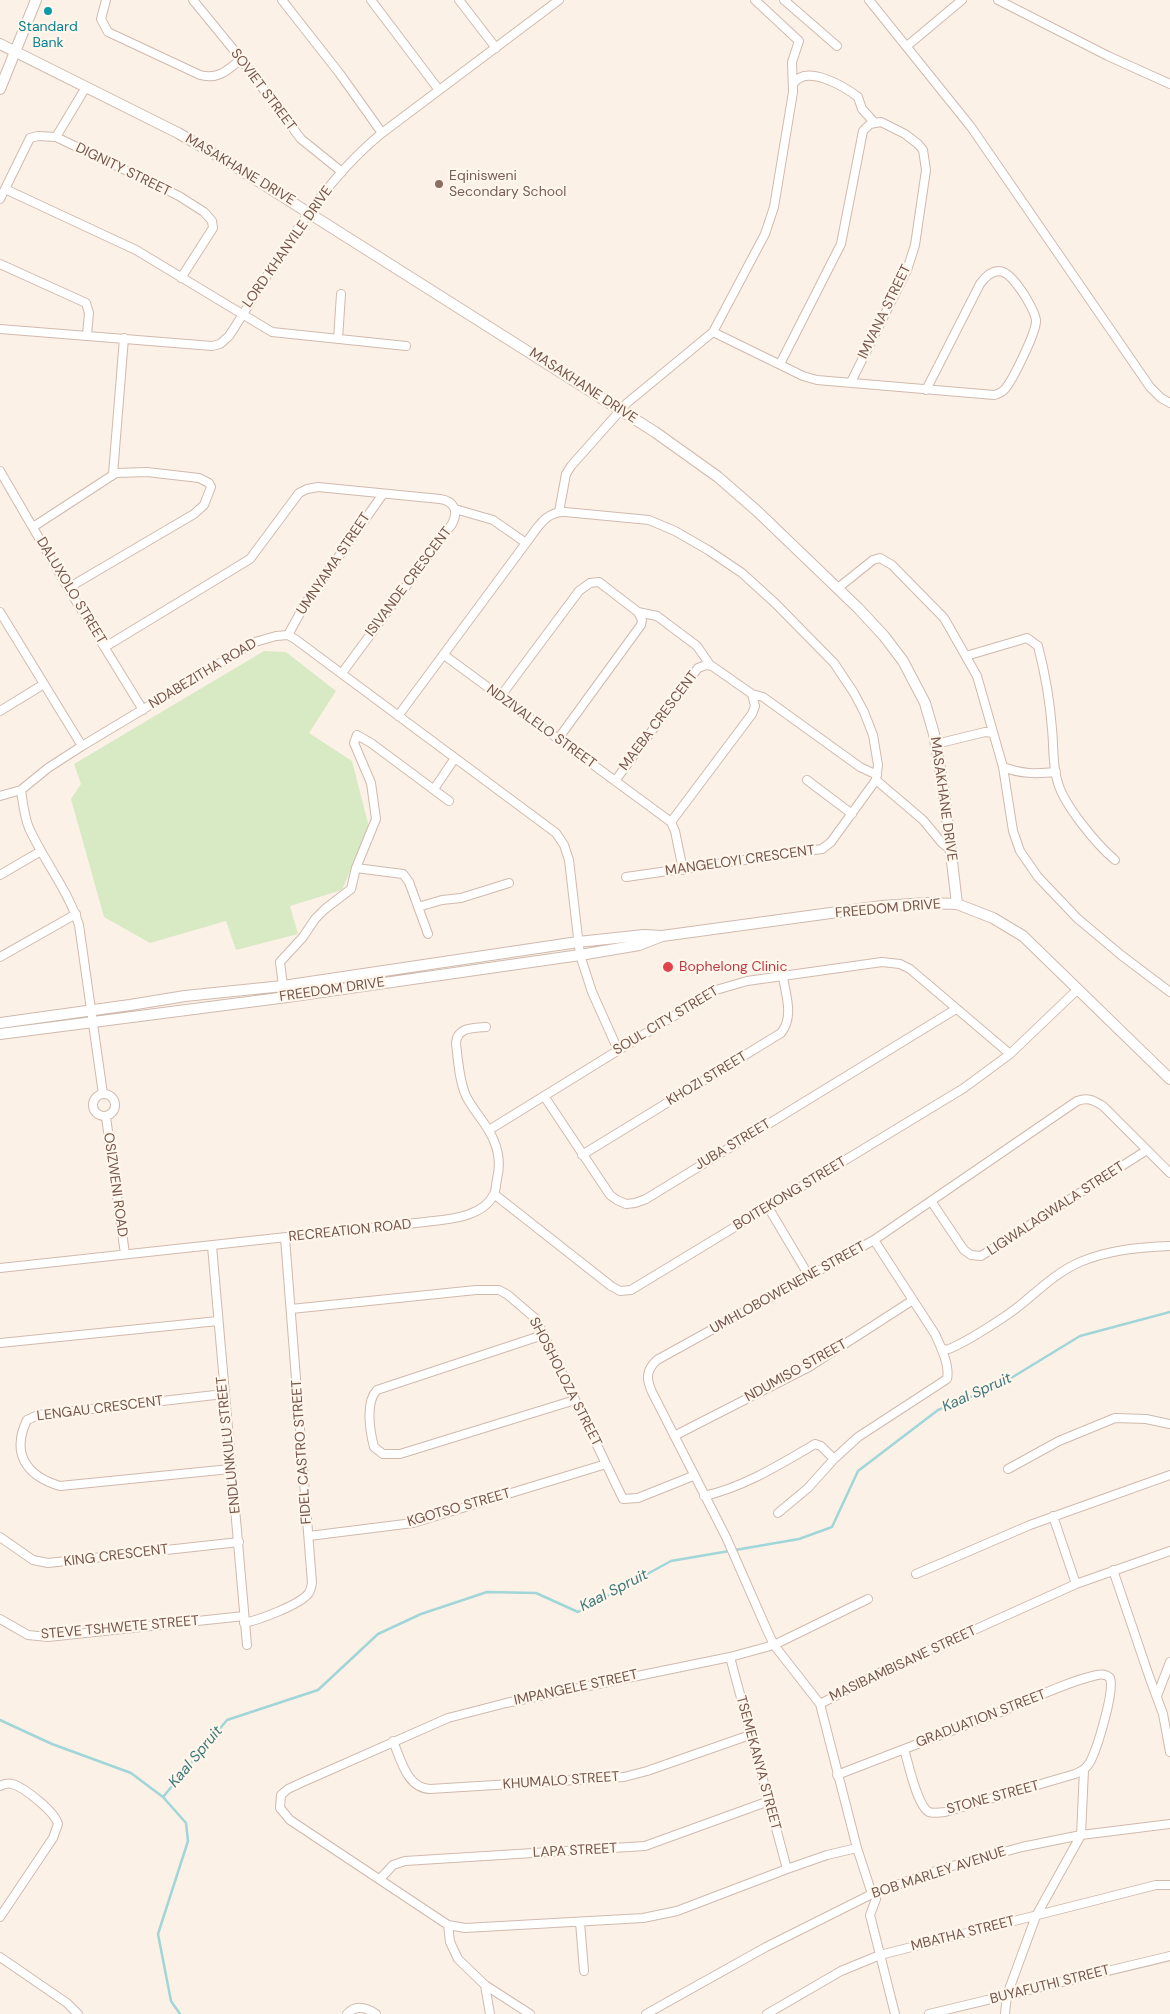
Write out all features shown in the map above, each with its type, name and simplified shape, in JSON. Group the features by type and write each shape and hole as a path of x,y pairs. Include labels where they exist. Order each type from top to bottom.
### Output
{"street":[{"path":"0,89 36,0"},
{"path":"106,0 102,9 101,19 108,32 198,74 210,78 218,76 241,59"},
{"name":"SOVIET STREET","path":"193,0 241,59 300,139 342,172"},
{"path":"282,0 340,74 382,133"},
{"path":"371,0 439,90"},
{"path":"459,0 496,48"},
{"path":"755,0 799,41 792,62 791,75 794,83"},
{"path":"784,0 837,46"},
{"path":"869,0 971,127 1150,387 1161,398 1170,403"},
{"path":"907,46 962,0"},
{"path":"998,0 1108,56 1170,84"},
{"name":"LORD KHANYILE DRIVE","path":"0,329 212,346 220,344 227,338 309,212 361,151 553,2"},
{"name":"MASAKHANE DRIVE","path":"0,44 183,136 309,212 656,432 718,477 757,511 838,588 884,636 903,661 925,703 936,744 957,904"},
{"path":"559,512 568,471 620,410 713,332 754,257 770,223 794,83 798,78 807,76 833,81 858,97 862,109 874,122 866,126 861,136 840,247 780,364"},
{"path":"56,137 86,87"},
{"name":"IMVANA STREET","path":"851,382 907,270 914,245 926,170 924,153 918,144 888,124 874,122"},
{"name":"DIGNITY STREET","path":"0,199 30,138 56,137 171,192 204,212 210,218 213,228 181,278"},
{"path":"5,189 136,250 277,334 406,346"},
{"path":"0,264 86,303 89,313 87,335"},
{"path":"713,332 809,378 926,390 994,395 1006,388 1034,334 1036,320 1032,308 1018,284 1005,272 990,273 980,284 926,390"},
{"path":"338,339 342,294"},
{"path":"113,474 124,338"},
{"name":"DALUXOLO STREET","path":"0,471 142,710"},
{"path":"33,527 113,474 121,472 146,472 199,478 209,483 211,490 204,505 194,514 68,588"},
{"name":"ISIVANDE CRESCENT","path":"105,647 250,559 303,490 318,487 446,500 453,504 456,518 342,673"},
{"name":"UMNYAMA STREET","path":"288,635 305,604 383,494"},
{"path":"455,509 493,520 526,543"},
{"path":"398,716 548,516 559,512 654,521 708,550 742,574 815,642 834,663 848,682 864,712 873,735 878,764 876,778"},
{"path":"838,588 873,560 883,560 903,576 944,618 977,676 1002,767 1013,832 1020,851 1038,877 1077,918 1121,955 1170,992"},
{"path":"500,697 579,591 587,584 599,582 638,612 642,620 640,628 558,739"},
{"path":"0,612 4,626 44,684 82,746"},
{"path":"638,612 654,614 661,619 697,646 710,665"},
{"path":"288,635 550,828 560,839 567,852 580,955 592,992 618,1050"},
{"name":"NDABEZITHA ROAD","path":"21,790 48,768 82,746 256,642 271,637 288,635"},
{"path":"966,656 1027,638 1038,646 1048,692 1056,772 1063,796 1104,850 1115,860"},
{"name":"NDZIVALELO STREET","path":"444,655 671,822"},
{"name":"MAEBA CRESCENT","path":"615,781 693,673 701,667 710,665 752,694 763,697 876,778 924,820 942,843 951,850"},
{"path":"0,711 44,684"},
{"path":"683,870 675,831 671,822 752,714 754,706 752,694"},
{"path":"936,744 985,732 993,733"},
{"path":"283,986 280,962 303,937 315,919 351,889 356,868 373,829 376,815 371,783 355,746 354,740 357,735 372,742 449,801"},
{"path":"434,789 456,758"},
{"path":"1002,767 1015,772 1033,774 1056,772"},
{"name":"MANGELOYI CRESCENT","path":"626,877 818,851 831,842 876,778"},
{"path":"807,780 852,814"},
{"path":"0,796 21,790 26,818 41,851 76,914 84,948 103,1094"},
{"path":"0,875 41,851"},
{"path":"356,868 402,873 407,879 428,934"},
{"path":"418,907 442,900 461,898 509,883"},
{"name":"FREEDOM DRIVE","path":"0,1022 185,996 283,986 578,942 646,935 662,936 882,906 927,903 957,904 993,918 1023,936 1170,1079"},
{"path":"0,957 76,914"},
{"name":"FREEDOM DRIVE","path":"0,1034 287,997 580,955 639,945 662,936"},
{"name":"SOUL CITY STREET","path":"489,1130 723,987 747,981 882,962 900,964 910,969 1010,1054"},
{"name":"KHOZI STREET","path":"582,1155 781,1033 785,1028 789,1015 783,977"},
{"name":"BOITEKONG STREET","path":"494,1194 611,1286 620,1291 636,1289 964,1088 1010,1054 1078,989"},
{"name":"JUBA STREET","path":"544,1096 582,1155 613,1198 626,1204 641,1202 956,1009"},
{"path":"486,1027 464,1030 457,1036 456,1043 466,1095 495,1142 499,1169 494,1194"},
{"path":"103,1094 111,1096 116,1104 113,1112 106,1117 97,1114 93,1107 95,1098 103,1094"},
{"name":"UMHLOBOWENENE STREET","path":"820,1704 774,1644 726,1537 693,1476 648,1382 647,1374 651,1366 661,1358 874,1240 1072,1104 1086,1098 1103,1106 1170,1173"},
{"name":"OSIZWENI ROAD","path":"106,1117 125,1254"},
{"name":"LIGWALAGWALA STREET","path":"931,1201 964,1250 971,1256 981,1256 1147,1150"},
{"name":"RECREATION ROAD","path":"0,1268 454,1218 479,1209 494,1194"},
{"path":"768,1207 809,1276"},
{"name":"FIDEL CASTRO STREET","path":"244,1620 269,1616 308,1594 312,1583 285,1238"},
{"path":"778,1513 808,1488 834,1459 868,1430 945,1382 948,1374 942,1348 935,1334 874,1240"},
{"name":"ENDLUNKULU STREET","path":"212,1246 230,1469 239,1542 247,1645"},
{"path":"942,1348 949,1349 972,1336 1020,1305 1040,1288 1080,1262 1127,1249 1170,1246"},
{"name":"SHOSHOLOZA STREET","path":"292,1309 495,1289 508,1295 532,1315 620,1495 627,1500 638,1498 693,1476"},
{"name":"NDUMISO STREET","path":"674,1436 809,1367 913,1300"},
{"path":"0,1343 218,1321"},
{"path":"543,1335 377,1390 372,1397 370,1405 374,1447 383,1454 400,1454 575,1400"},
{"name":"LENGAU CRESCENT","path":"224,1394 38,1415 27,1420 21,1433 21,1452 23,1461 33,1473 50,1483 60,1486 230,1469"},
{"path":"1008,1469 1059,1441 1115,1418 1146,1419 1170,1424"},
{"path":"704,1496 727,1490 746,1482 815,1444 821,1446 834,1459"},
{"name":"KGOTSO STREET","path":"309,1536 413,1522 606,1464"},
{"path":"916,1574 1053,1516 1170,1475"},
{"path":"1053,1516 1076,1584"},
{"name":"KING CRESCENT","path":"0,1537 34,1560 48,1564 239,1542"},
{"name":"MASIBAMBISANE STREET","path":"873,1894 857,1848 820,1704 883,1671 1076,1584 1170,1551"},
{"path":"1113,1570 1157,1696 1167,1732 1170,1752"},
{"name":"IMPANGELE STREET","path":"380,1879 284,1814 280,1801 281,1795 288,1789 448,1718 476,1710 730,1657 774,1644 868,1599"},
{"name":"STEVE TSHWETE STREET","path":"0,1619 28,1635 48,1637 244,1620"},
{"name":"TSEMEKANYA STREET","path":"730,1657 787,1869"},
{"path":"1157,1696 1170,1662"},
{"name":"GRADUATION STREET","path":"837,1774 1096,1675 1106,1675 1110,1678 1111,1693 1093,1756 1084,1770"},
{"name":"KHUMALO STREET","path":"393,1742 412,1781 417,1787 430,1789 632,1776 750,1735"},
{"name":"STONE STREET","path":"904,1749 920,1801 927,1810 934,1813 945,1812 1066,1778 1084,1770"},
{"path":"1005,2014 1007,1995 1036,1916 1081,1835 1084,1770"},
{"path":"0,1786 6,1784 15,1785 50,1809 58,1824 53,1838 0,1916"},
{"name":"LAPA STREET","path":"380,1879 393,1865 405,1861 645,1846 768,1802"},
{"name":"BOB MARLEY AVENUE","path":"646,2014 766,1946 873,1894 941,1869 1022,1847 1081,1835 1170,1824"},
{"path":"380,1879 448,1926 464,1928 644,1918 667,1914 827,1855 857,1848"},
{"name":"MBATHA STREET","path":"767,2014 841,1971 880,1955 1156,1885 1170,1885"},
{"path":"873,1894 876,1899 870,1915 895,2014"},
{"path":"580,1922 584,1971"},
{"path":"448,1926 450,1942 458,1959 485,1985 530,2014"},
{"name":"BUYAFUTHI STREET","path":"930,2014 1170,1956"},
{"path":"0,1957 67,2002 78,2014"},
{"path":"485,1985 490,2014"},
{"path":"347,2014 354,2008 361,2008 376,2014"}],"green space":[{"path":"264,651 286,652 336,691 309,733 352,761 369,827 342,890 290,906 298,934 236,950 226,921 150,943 104,917 71,799 81,784 74,764"}],"waterway":[{"name":"Kaal Spruit","path":"180,2014 171,2001 158,1934 188,1841 186,1823 163,1797 227,1720 318,1690 378,1634 421,1614 487,1592 536,1593 578,1612 671,1561 799,1539 832,1527 858,1471 938,1410 998,1386 1080,1336 1170,1312"},
{"path":"0,1720 52,1744 131,1773 163,1797"}],"place":[{"name":"Standard Bank","path":"48,11"},
{"name":"Eqinisweni Secondary School","path":"439,184"},
{"name":"Bophelong Clinic","path":"668,967"}]}
